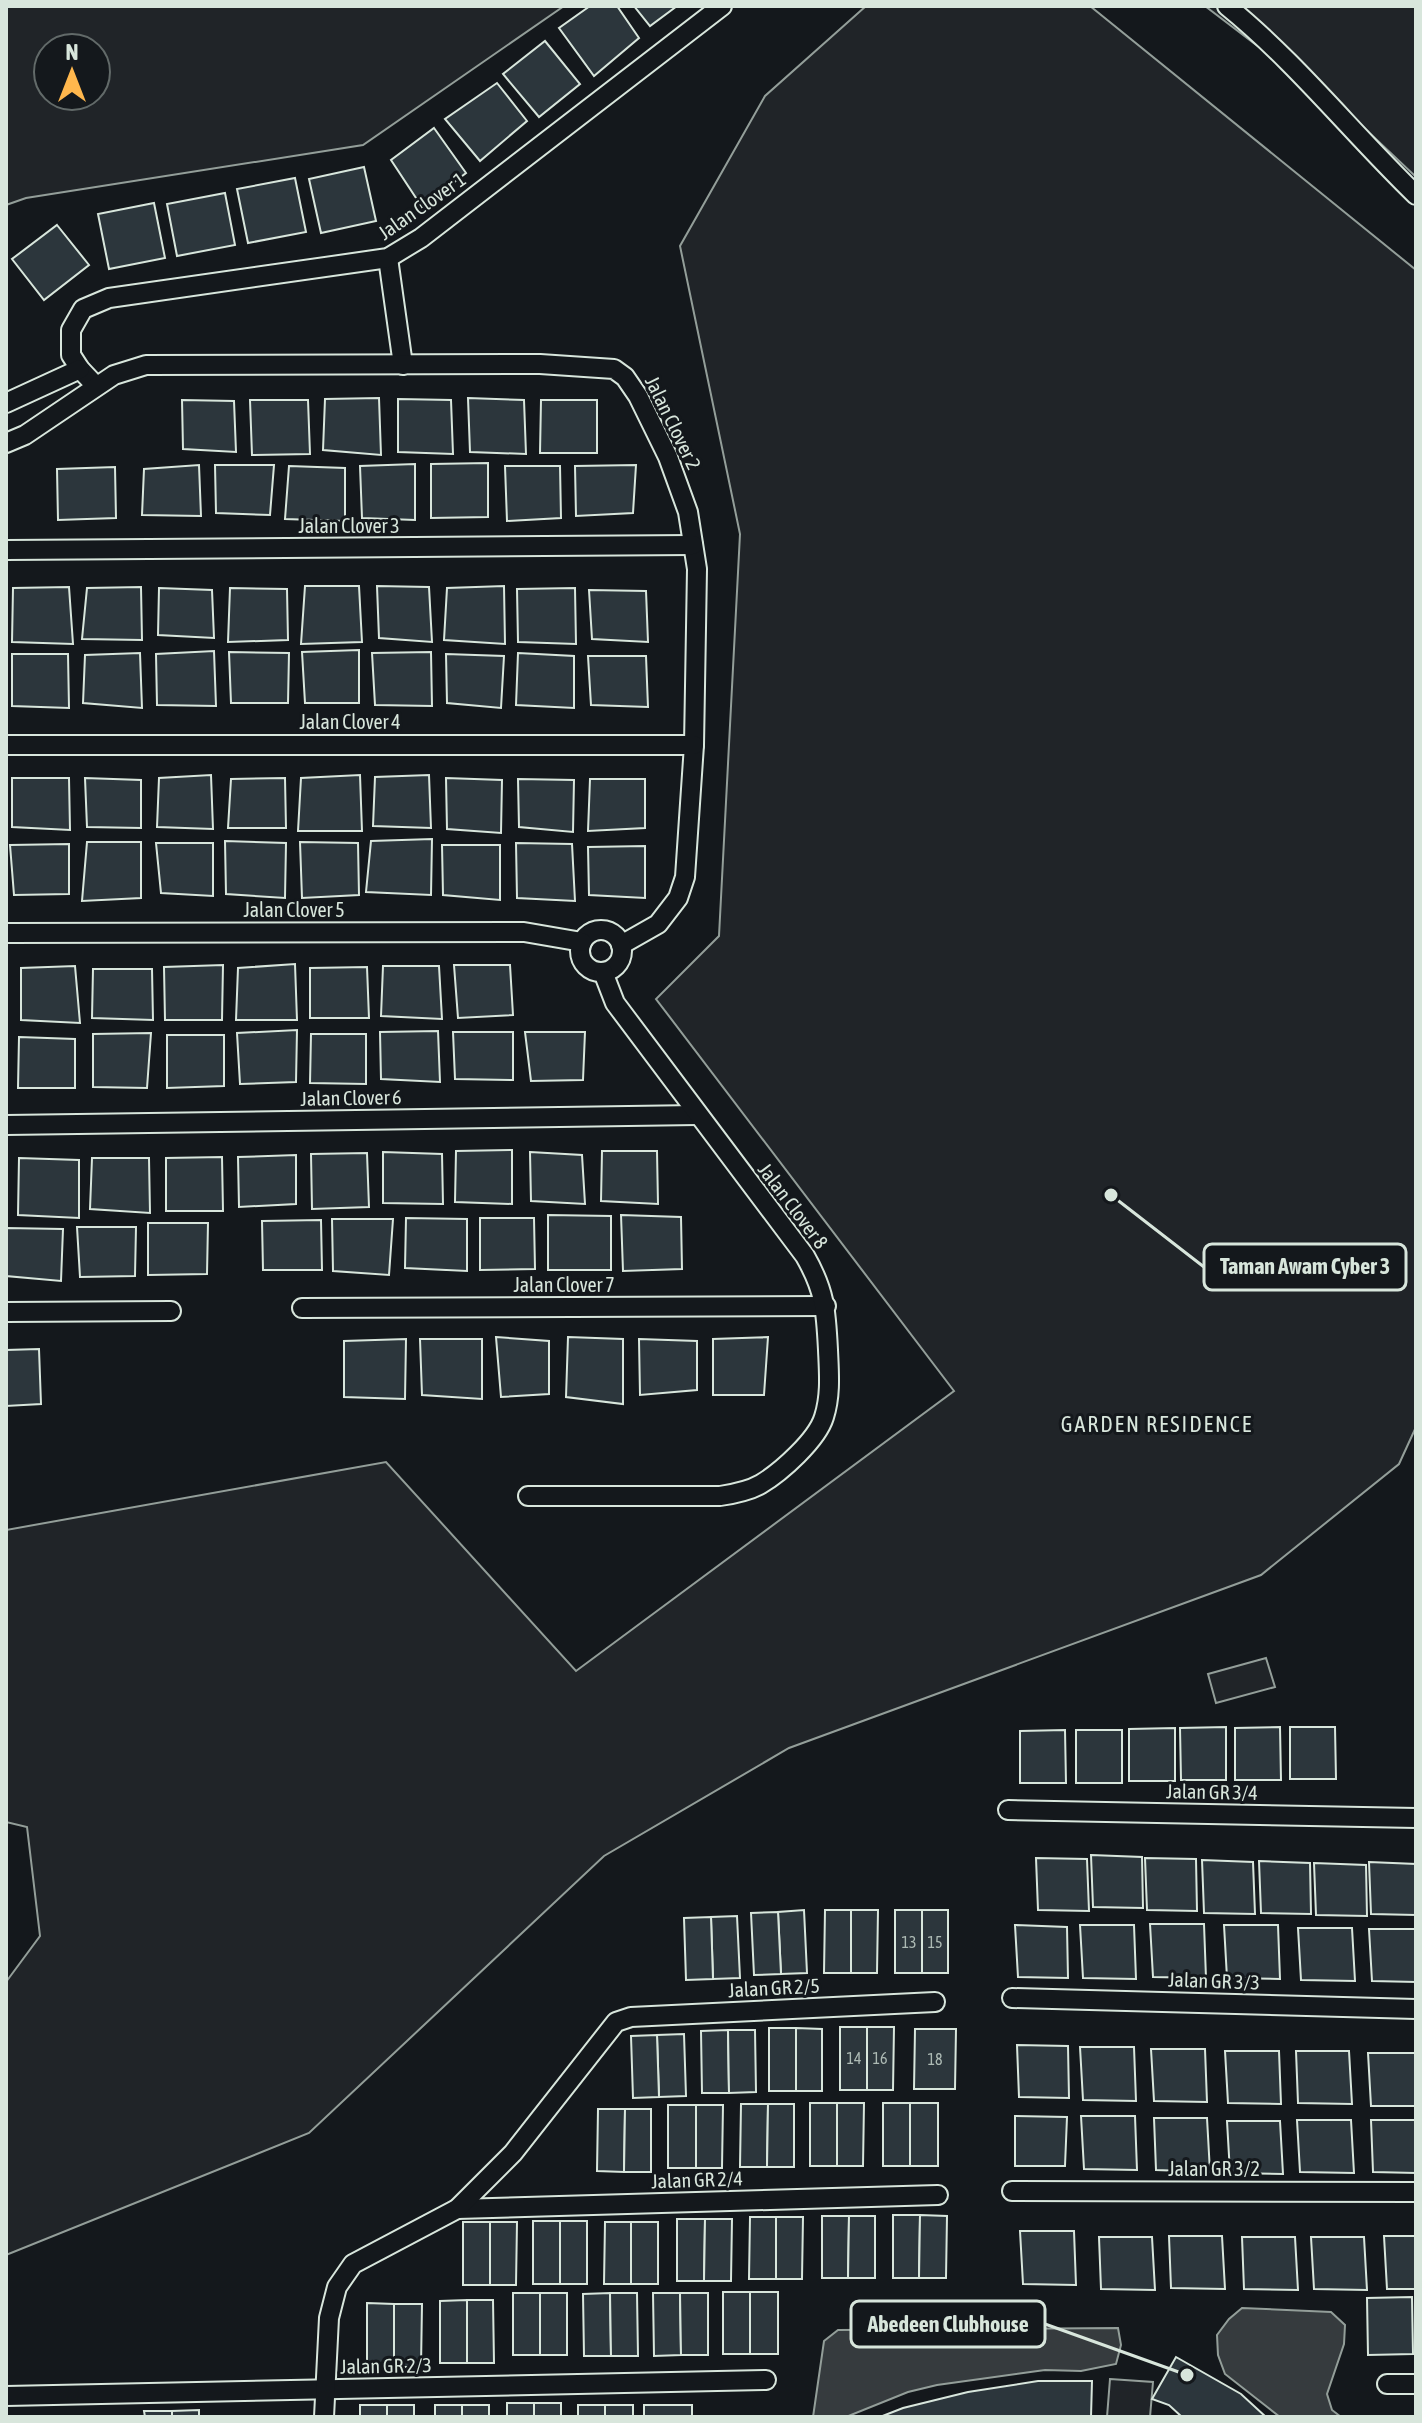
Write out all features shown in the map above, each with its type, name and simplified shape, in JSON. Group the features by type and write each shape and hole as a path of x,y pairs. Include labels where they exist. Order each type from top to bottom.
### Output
{"street":[{"name":"Jalan Clover 1","path":"96,386 71,355 71,330 83,309 109,298 388,258 421,238 722,6"},
{"path":"1227,6 1283,56 1361,141 1416,195"},
{"path":"388,258 403,365"},
{"name":"Jalan Clover 2","path":"6,443 25,435 114,375 146,365 540,364 614,369 625,377 638,396 668,457 688,512 697,569 694,745 685,877 678,898 658,924 621,945"},
{"path":"6,403 80,369"},
{"name":"Jalan Clover 3","path":"6,550 693,545"},
{"name":"Jalan Clover 4","path":"6,745 694,745"},
{"path":"599,930 613,934 621,945 619,963 603,972 586,966 580,955 582,942 586,936 599,930"},
{"name":"Jalan Clover 5","path":"6,933 524,932 582,942"},
{"name":"Jalan Clover 8","path":"528,1496 720,1496 741,1492 761,1484 809,1443 823,1421 830,1392 826,1306 817,1277 805,1256 615,1003 603,972"},
{"name":"Jalan Clover 6","path":"6,1125 697,1115"},
{"name":"Jalan Clover 7","path":"302,1308 826,1306"},
{"path":"6,1312 171,1311"},
{"name":"Jalan GR 3/4","path":"1008,1810 1416,1818"},
{"name":"Jalan GR 3/3","path":"1012,1998 1416,2009"},
{"name":"Jalan GR 2/5","path":"457,2209 513,2153 616,2022 631,2017 935,2002"},
{"name":"Jalan GR 3/2","path":"1012,2191 1416,2192"},
{"name":"Jalan GR 2/4","path":"457,2209 938,2195"},
{"path":"324,2417 329,2318 337,2287 353,2264 457,2209"},
{"name":"Jalan GR 2/3","path":"6,2396 766,2380"},
{"path":"1387,2384 1416,2384"}],"shaded area":[{"path":"6,6 564,6 363,145 26,198 6,205"},
{"path":"866,6 1090,6 1416,270 1416,1427 1399,1464 1261,1575 789,1748 604,1856 309,2133 6,2255 6,1982 40,1936 27,1827 6,1822 6,1530 386,1462 576,1671 954,1391 656,999 719,936 740,534 680,246 765,96"},
{"path":"1205,6 1416,6 1416,177 1359,123"},
{"path":"1266,1658 1275,1687 1216,1703 1208,1674"},
{"path":"1242,2308 1331,2312 1345,2325 1344,2344 1327,2394 1332,2410 1341,2417 1280,2417 1225,2374 1218,2355 1217,2335"},
{"path":"1118,2328 1121,2345 1116,2364 1081,2371 1045,2370 937,2385 908,2392 846,2417 813,2417 824,2341 838,2330"},
{"path":"1110,2379 1153,2382 1150,2417 1107,2417"}],"building":[{"path":"590,6 617,6 639,38 594,76 559,28"},
{"path":"634,6 677,6 650,26"},
{"path":"545,41 580,84 539,117 503,74"},
{"path":"497,83 527,121 480,161 445,119"},
{"path":"434,128 466,173 422,207 391,160"},
{"path":"364,167 376,221 321,233 309,179"},
{"path":"295,178 306,232 248,243 237,189"},
{"path":"225,193 235,245 177,256 167,204"},
{"path":"154,203 165,258 109,269 98,214"},
{"path":"57,225 89,265 44,300 12,259"},
{"path":"379,398 381,455 323,450 325,399"},
{"path":"468,398 524,400 526,454 470,452"},
{"path":"398,399 451,400 453,454 398,452"},
{"path":"182,400 234,401 236,452 183,449"},
{"path":"250,400 308,400 310,454 252,455"},
{"path":"541,400 597,400 597,453 540,453"},
{"path":"488,463 488,517 431,518 431,464"},
{"path":"415,464 415,520 362,518 360,466"},
{"path":"199,465 201,516 142,515 144,469"},
{"path":"215,465 274,465 270,515 216,513"},
{"path":"636,465 633,513 576,516 575,466"},
{"path":"289,466 345,468 345,521 285,519"},
{"path":"505,466 560,466 561,518 507,521"},
{"path":"115,467 116,518 58,520 57,469"},
{"path":"305,586 359,586 362,642 301,644"},
{"path":"377,586 429,587 432,642 379,638"},
{"path":"504,586 505,644 444,640 447,588"},
{"path":"69,587 73,644 12,642 13,588"},
{"path":"141,587 142,640 82,639 87,588"},
{"path":"159,588 212,590 214,638 158,635"},
{"path":"230,588 287,589 288,640 228,642"},
{"path":"575,588 576,644 518,642 517,589"},
{"path":"589,590 646,591 648,642 592,639"},
{"path":"359,650 359,703 305,703 302,652"},
{"path":"214,651 216,706 157,705 156,654"},
{"path":"229,652 289,653 288,703 231,703"},
{"path":"431,652 432,706 375,705 372,653"},
{"path":"140,653 142,708 83,703 85,655"},
{"path":"518,653 574,656 574,708 516,705"},
{"path":"12,654 68,654 69,708 12,706"},
{"path":"446,654 504,656 501,708 447,703"},
{"path":"588,656 646,656 648,707 591,705"},
{"path":"211,775 213,829 157,827 159,778"},
{"path":"360,775 362,831 298,831 301,778"},
{"path":"429,775 431,828 373,826 375,777"},
{"path":"12,778 69,778 70,830 12,827"},
{"path":"85,778 141,780 141,828 87,827"},
{"path":"285,778 286,828 228,828 231,779"},
{"path":"446,778 502,780 501,833 447,829"},
{"path":"518,779 574,780 573,832 519,827"},
{"path":"590,779 645,779 645,828 588,831"},
{"path":"432,839 431,895 366,892 371,841"},
{"path":"225,841 286,843 285,898 226,894"},
{"path":"87,842 141,842 141,898 82,901"},
{"path":"300,842 358,843 359,895 302,898"},
{"path":"156,843 213,843 213,896 161,893"},
{"path":"516,843 572,844 575,901 517,898"},
{"path":"69,844 69,894 14,895 10,845"},
{"path":"442,845 500,845 500,900 443,895"},
{"path":"645,846 645,898 589,895 588,847"},
{"path":"295,964 297,1020 236,1020 238,968"},
{"path":"223,965 222,1020 165,1020 164,967"},
{"path":"454,965 510,965 513,1015 458,1018"},
{"path":"75,966 80,1023 21,1020 21,968"},
{"path":"383,966 439,966 442,1019 381,1016"},
{"path":"367,967 369,1018 310,1018 310,968"},
{"path":"93,969 152,969 153,1020 92,1018"},
{"path":"297,1030 296,1082 240,1084 237,1033"},
{"path":"438,1031 440,1082 381,1079 380,1032"},
{"path":"453,1032 513,1032 513,1080 455,1079"},
{"path":"525,1032 585,1032 583,1080 531,1081"},
{"path":"151,1033 147,1088 93,1087 93,1034"},
{"path":"311,1034 366,1034 366,1084 310,1083"},
{"path":"167,1035 224,1035 224,1086 167,1088"},
{"path":"19,1037 75,1039 75,1088 18,1088"},
{"path":"512,1150 512,1204 455,1202 456,1151"},
{"path":"602,1151 657,1151 658,1204 601,1201"},
{"path":"383,1152 442,1154 443,1204 383,1203"},
{"path":"530,1152 582,1155 585,1204 531,1201"},
{"path":"367,1153 369,1207 312,1209 311,1154"},
{"path":"296,1155 296,1204 239,1207 238,1157"},
{"path":"222,1157 223,1211 166,1211 166,1158"},
{"path":"19,1158 79,1160 79,1218 18,1215"},
{"path":"92,1158 149,1158 150,1213 90,1209"},
{"path":"548,1215 611,1216 611,1270 548,1270"},
{"path":"621,1215 681,1217 682,1269 623,1271"},
{"path":"406,1218 467,1219 467,1271 405,1268"},
{"path":"480,1218 534,1218 535,1269 480,1270"},
{"path":"332,1219 393,1219 389,1275 333,1271"},
{"path":"321,1220 322,1270 263,1270 262,1221"},
{"path":"148,1223 208,1223 207,1274 148,1275"},
{"path":"77,1227 136,1227 135,1276 80,1277"},
{"path":"6,1228 63,1229 61,1281 6,1276"},
{"path":"496,1337 549,1341 549,1394 501,1397"},
{"path":"568,1337 623,1339 623,1404 566,1397"},
{"path":"768,1337 764,1395 713,1395 713,1339"},
{"path":"406,1339 405,1399 344,1397 344,1341"},
{"path":"420,1339 482,1339 482,1399 422,1395"},
{"path":"639,1339 697,1341 697,1390 640,1395"},
{"path":"39,1349 41,1404 6,1406 6,1350"},
{"path":"1226,1727 1226,1780 1181,1780 1180,1728"},
{"path":"1280,1727 1281,1780 1235,1780 1235,1728"},
{"path":"1290,1727 1335,1727 1336,1779 1290,1779"},
{"path":"1175,1728 1175,1781 1129,1781 1129,1729"},
{"path":"1065,1730 1066,1783 1020,1783 1020,1731"},
{"path":"1076,1730 1122,1730 1122,1783 1076,1783"},
{"path":"1091,1855 1142,1857 1143,1908 1093,1907"},
{"path":"1036,1858 1087,1859 1089,1911 1038,1910"},
{"path":"1145,1858 1196,1859 1197,1911 1147,1910"},
{"path":"1202,1860 1253,1862 1255,1914 1204,1913"},
{"path":"1259,1861 1310,1863 1311,1914 1261,1913"},
{"path":"1369,1862 1416,1864 1416,1915 1371,1914"},
{"path":"1314,1863 1366,1865 1367,1916 1316,1915"},
{"path":"804,1910 807,1973 781,1974 778,1912"},
{"path":"825,1910 851,1910 851,1973 824,1973"},
{"path":"851,1910 878,1910 877,1973 851,1973"},
{"path":"895,1910 922,1910 922,1973 895,1973"},
{"path":"922,1910 948,1910 948,1973 922,1973"},
{"path":"778,1912 781,1974 754,1975 751,1913"},
{"path":"737,1916 740,1978 713,1979 711,1917"},
{"path":"711,1917 713,1979 686,1980 684,1918"},
{"path":"1150,1924 1204,1924 1206,1978 1153,1977"},
{"path":"1015,1925 1067,1927 1068,1978 1018,1977"},
{"path":"1080,1925 1134,1925 1136,1979 1083,1978"},
{"path":"1224,1925 1278,1925 1280,1979 1227,1978"},
{"path":"1298,1928 1352,1928 1355,1981 1301,1980"},
{"path":"1369,1929 1416,1929 1416,1982 1372,1981"},
{"path":"840,2027 867,2027 867,2090 840,2090"},
{"path":"867,2027 894,2027 893,2090 867,2090"},
{"path":"769,2028 796,2028 796,2091 769,2091"},
{"path":"796,2028 822,2029 822,2091 796,2091"},
{"path":"915,2029 956,2029 955,2089 914,2089"},
{"path":"728,2030 729,2093 702,2093 701,2031"},
{"path":"728,2030 755,2030 756,2092 729,2093"},
{"path":"684,2034 686,2096 659,2097 657,2035"},
{"path":"657,2035 659,2097 633,2098 631,2036"},
{"path":"1017,2045 1068,2046 1069,2098 1019,2097"},
{"path":"1080,2047 1134,2047 1136,2101 1083,2100"},
{"path":"1151,2049 1205,2049 1207,2102 1154,2101"},
{"path":"1225,2051 1279,2051 1281,2104 1228,2103"},
{"path":"1296,2051 1349,2051 1352,2104 1298,2103"},
{"path":"1368,2053 1416,2053 1416,2106 1371,2106"},
{"path":"810,2103 837,2103 837,2166 810,2166"},
{"path":"837,2103 864,2103 863,2166 837,2166"},
{"path":"883,2103 910,2103 910,2166 883,2166"},
{"path":"910,2103 938,2103 938,2166 910,2166"},
{"path":"741,2104 768,2104 767,2167 740,2167"},
{"path":"768,2104 794,2104 794,2167 767,2167"},
{"path":"668,2105 696,2105 696,2168 668,2168"},
{"path":"696,2105 723,2105 722,2168 696,2168"},
{"path":"598,2109 625,2109 624,2172 597,2171"},
{"path":"625,2109 651,2109 651,2172 624,2172"},
{"path":"1015,2116 1067,2117 1065,2166 1015,2166"},
{"path":"1081,2116 1135,2116 1137,2170 1084,2169"},
{"path":"1154,2118 1207,2118 1210,2172 1156,2170"},
{"path":"1297,2120 1351,2120 1354,2173 1300,2172"},
{"path":"1371,2120 1416,2120 1416,2173 1373,2172"},
{"path":"1227,2121 1280,2121 1283,2174 1230,2173"},
{"path":"893,2215 920,2215 919,2278 893,2278"},
{"path":"920,2215 947,2216 946,2278 919,2278"},
{"path":"822,2216 849,2216 848,2278 822,2278"},
{"path":"849,2216 875,2216 875,2278 848,2278"},
{"path":"750,2217 776,2217 776,2279 749,2279"},
{"path":"776,2217 803,2217 802,2279 776,2279"},
{"path":"677,2219 705,2219 704,2281 677,2281"},
{"path":"705,2219 732,2219 731,2281 704,2281"},
{"path":"533,2221 560,2221 560,2284 533,2284"},
{"path":"560,2221 587,2221 587,2284 560,2284"},
{"path":"463,2222 490,2222 490,2285 463,2285"},
{"path":"490,2222 517,2222 516,2285 490,2285"},
{"path":"605,2222 631,2222 631,2284 604,2284"},
{"path":"631,2222 658,2222 658,2284 631,2284"},
{"path":"1020,2231 1074,2231 1076,2285 1023,2284"},
{"path":"1169,2236 1222,2236 1225,2289 1171,2288"},
{"path":"1384,2236 1416,2236 1416,2289 1387,2289"},
{"path":"1099,2237 1152,2237 1155,2290 1101,2289"},
{"path":"1242,2237 1295,2237 1298,2290 1244,2289"},
{"path":"1311,2237 1364,2237 1367,2290 1314,2289"},
{"path":"723,2292 750,2292 750,2354 723,2354"},
{"path":"750,2292 778,2292 778,2354 750,2354"},
{"path":"513,2293 540,2293 540,2355 513,2355"},
{"path":"540,2293 567,2293 567,2355 540,2355"},
{"path":"610,2293 611,2356 584,2356 583,2294"},
{"path":"610,2293 637,2293 638,2356 611,2356"},
{"path":"653,2293 680,2293 681,2355 654,2356"},
{"path":"680,2293 708,2293 708,2355 681,2355"},
{"path":"1412,2297 1413,2354 1368,2355 1367,2298"},
{"path":"467,2300 467,2363 440,2363 440,2301"},
{"path":"467,2300 493,2300 494,2363 467,2363"},
{"path":"367,2303 394,2304 394,2367 367,2366"},
{"path":"394,2304 422,2304 421,2367 394,2367"},
{"path":"1176,2357 1241,2394 1266,2417 1182,2417 1169,2405 1152,2399"},
{"path":"1038,2381 1092,2381 1091,2417 880,2417 968,2392"},
{"path":"507,2403 534,2403 534,2417 507,2417"},
{"path":"534,2403 561,2403 561,2417 534,2417"},
{"path":"360,2405 387,2405 387,2417 360,2417"},
{"path":"387,2405 414,2405 414,2417 387,2417"},
{"path":"435,2405 462,2405 462,2417 435,2417"},
{"path":"462,2405 489,2405 489,2417 462,2417"},
{"path":"578,2405 605,2405 605,2417 578,2417"},
{"path":"605,2405 633,2405 633,2417 605,2417"},
{"path":"644,2405 692,2405 692,2417 644,2417"},
{"path":"199,2410 199,2417 172,2417 172,2411"},
{"path":"144,2411 172,2411 172,2417 145,2417"}],"place":[{"name":"Taman Awam Cyber 3","path":"1111,1195"},
{"name":"Abedeen Clubhouse","path":"1187,2375"}],"district":[{"name":"GARDEN RESIDENCE","path":"1157,1424"}]}
